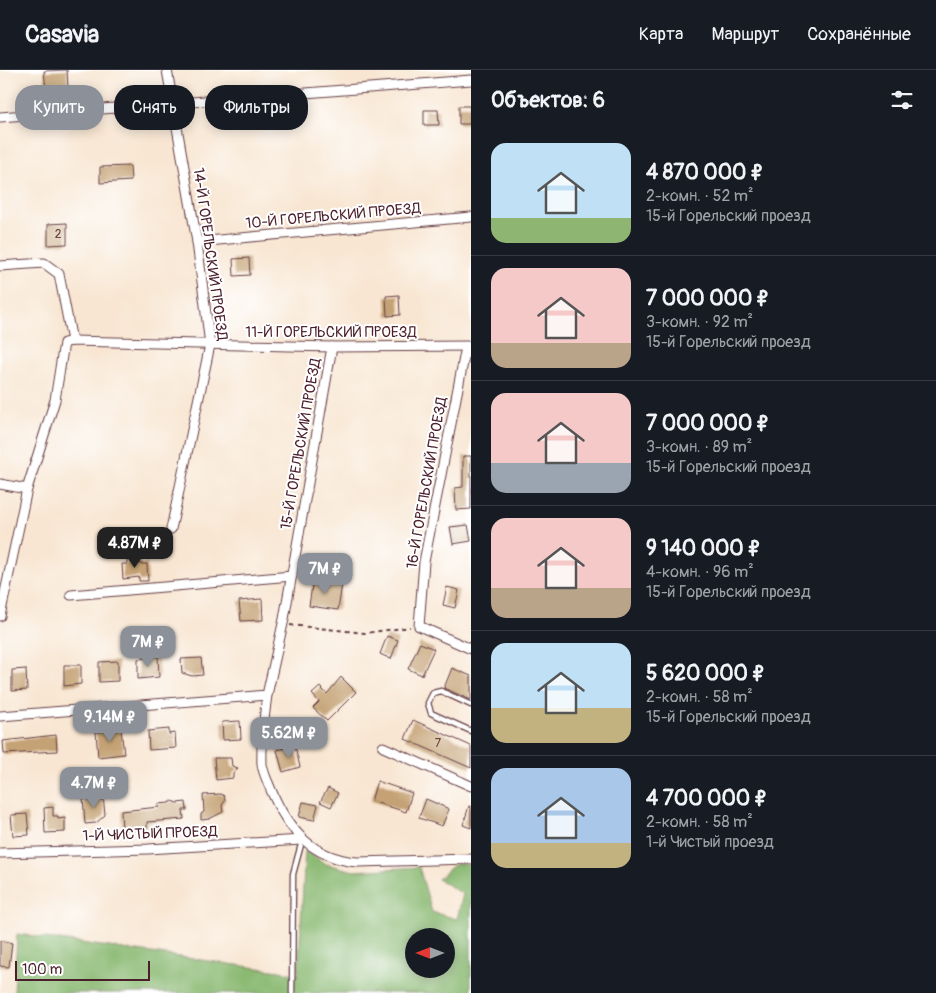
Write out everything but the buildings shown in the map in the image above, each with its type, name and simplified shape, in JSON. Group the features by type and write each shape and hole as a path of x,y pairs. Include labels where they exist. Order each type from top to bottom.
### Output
{"street":[{"name":"14-Й ГОРЕЛЬСКИЙ ПРОЕЗД","path":"167,70 170,85"},
{"path":"195,102 471,80"},
{"path":"0,117 114,108"},
{"name":"14-Й ГОРЕЛЬСКИЙ ПРОЕЗД","path":"171,529 210,345 197,242 178,130"},
{"name":"10-Й ГОРЕЛЬСКИЙ ПРОЕЗД","path":"197,242 471,217"},
{"path":"0,266 44,263 59,274 72,341 64,343 55,400 28,489 0,616"},
{"name":"11-Й ГОРЕЛЬСКИЙ ПРОЕЗД","path":"72,341 332,347 469,347"},
{"name":"15-Й ГОРЕЛЬСКИЙ ПРОЕЗД","path":"332,347 292,576 267,695 262,727 262,767 286,819 302,840 328,856 343,861 357,862 471,858"},
{"name":"16-Й ГОРЕЛЬСКИЙ ПРОЕЗД","path":"419,626 424,562 469,347"},
{"path":"0,484 28,489"},
{"path":"71,595 292,576"},
{"path":"419,626 471,649"},
{"path":"0,716 267,695"},
{"path":"383,747 471,786"},
{"name":"1-Й ЧИСТЫЙ ПРОЕЗД","path":"0,853 148,849 302,840"}],"lane":[{"path":"471,705 441,691 433,693 428,704 430,713 471,731"},
{"path":"292,993 293,874 302,840"}],"path":[{"path":"283,624 365,633 419,626"}],"green space":[{"path":"305,851 326,864 354,871 419,867 432,912 457,919 463,894 438,879 455,864 471,864 471,993 14,993 17,934 298,975"}]}
